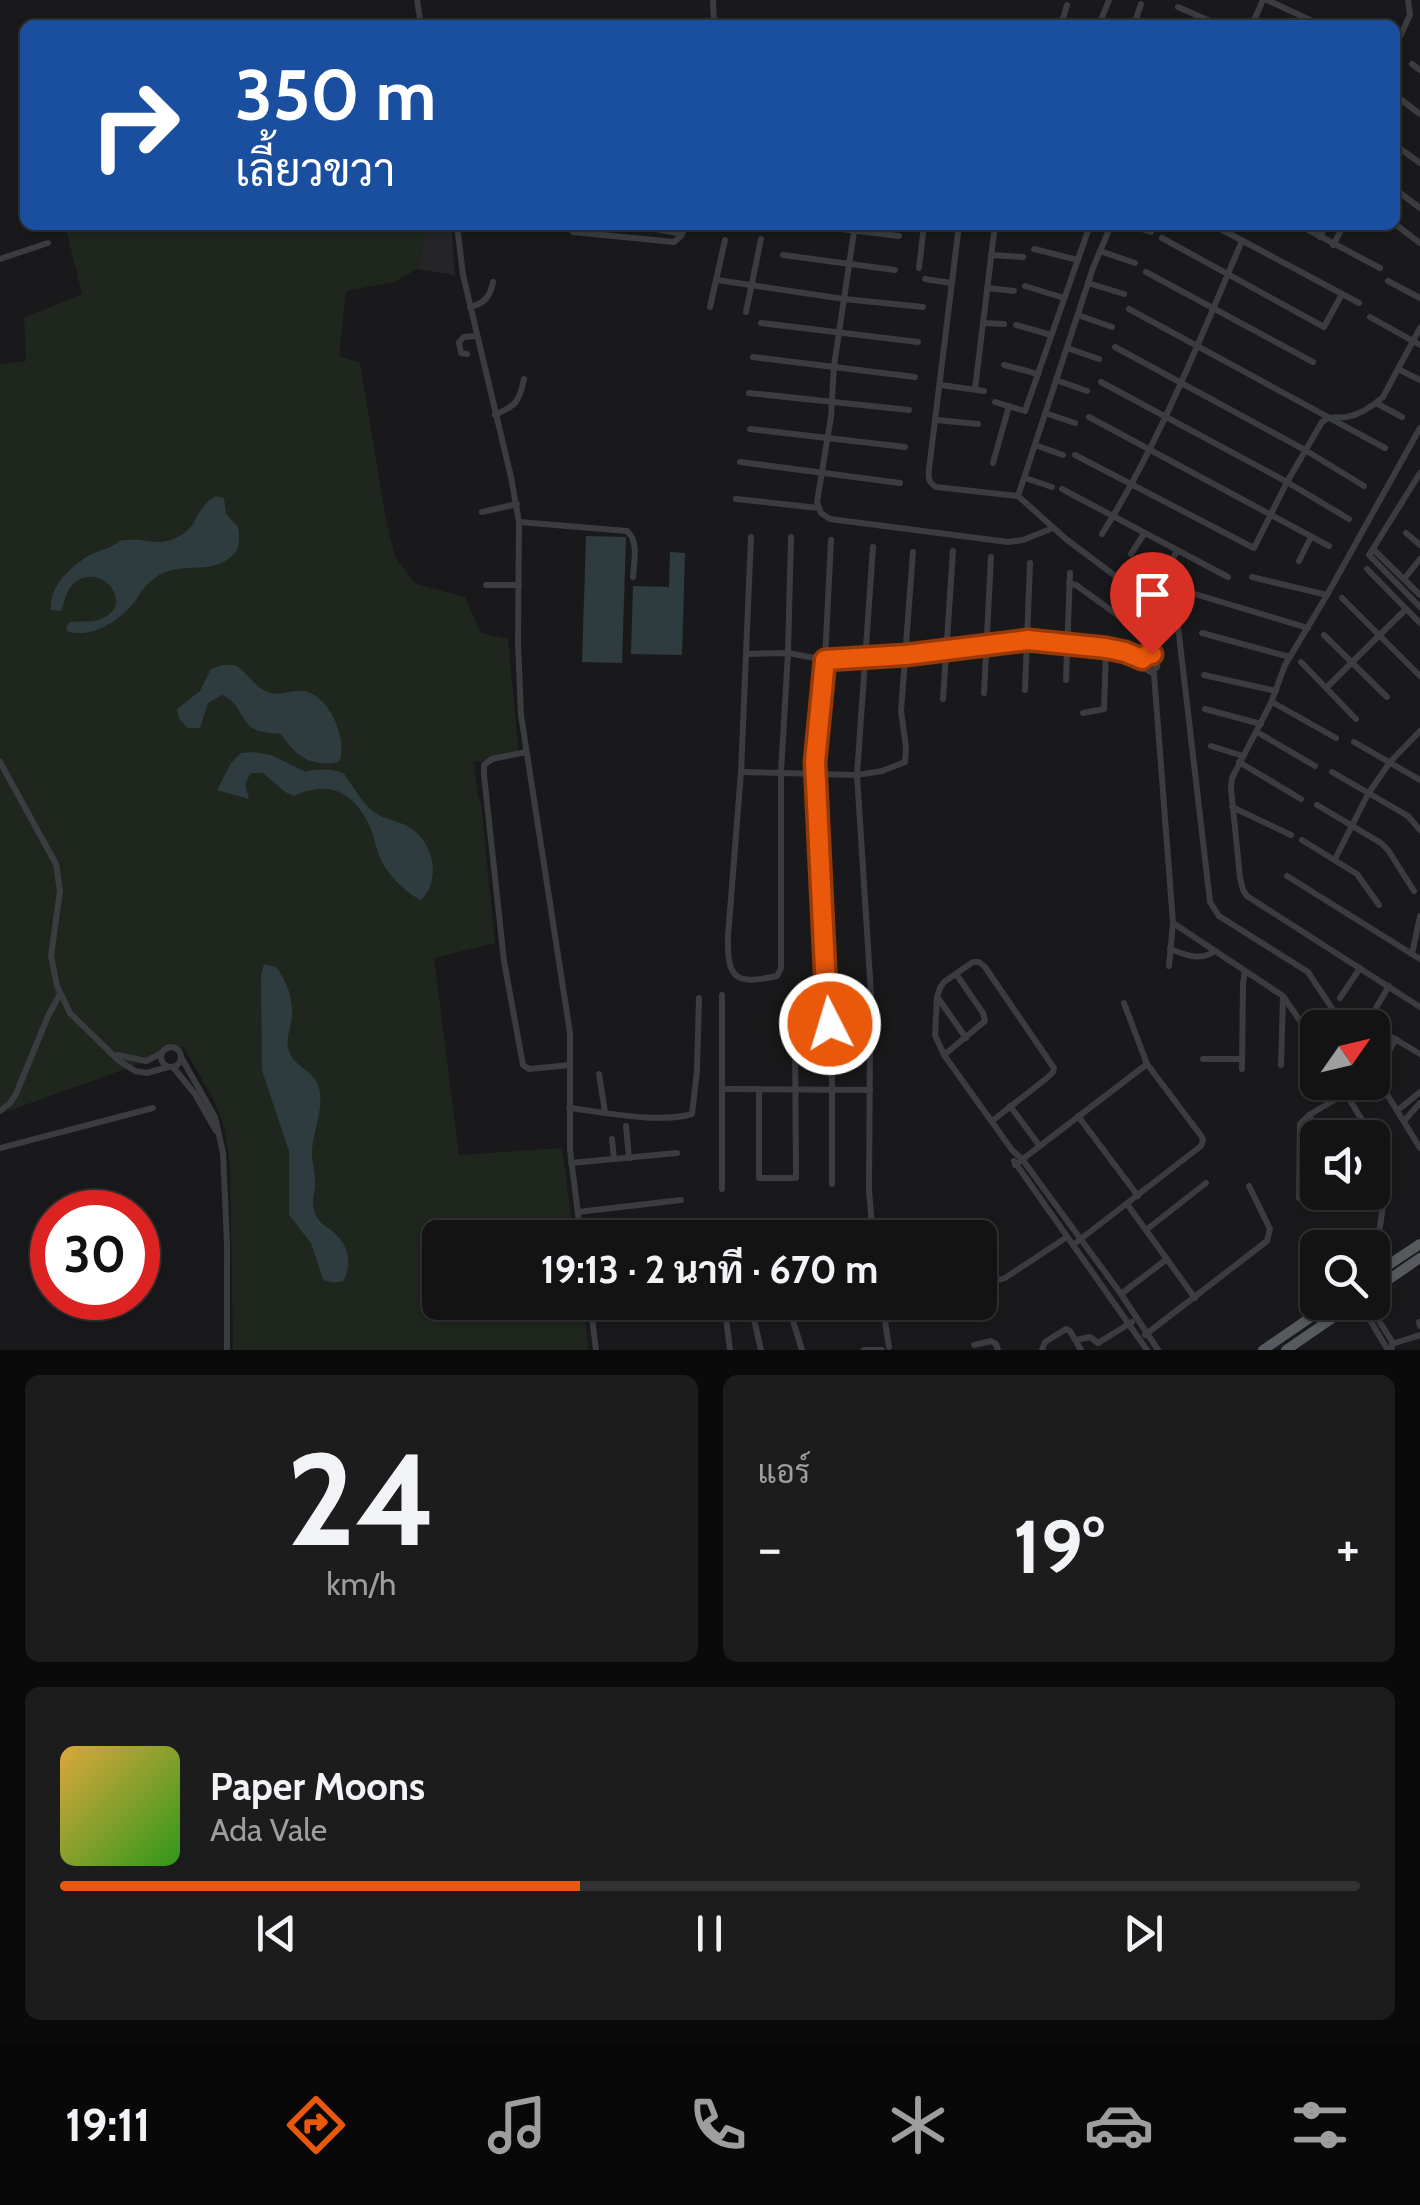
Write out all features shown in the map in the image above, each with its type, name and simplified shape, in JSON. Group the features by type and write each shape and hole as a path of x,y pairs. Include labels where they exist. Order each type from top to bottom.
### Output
{"main road":[{"path":"1390,1265 1420,1244"},
{"path":"1390,1279 1420,1258"},
{"path":"1263,1350 1313,1320"},
{"path":"1286,1350 1320,1320"}],"street":[{"path":"1265,0 1310,20"},
{"path":"1400,36 1410,15 1408,0"},
{"path":"1135,20 1141,4"},
{"path":"1062,20 1068,5"},
{"path":"1178,7 1207,20"},
{"path":"1412,64 1420,70"},
{"path":"1400,99 1420,114"},
{"path":"1400,228 1420,243"},
{"path":"457,230 470,308 520,522 520,697 570,1033 571,1164 579,1220"},
{"path":"571,230 674,242 684,230"},
{"path":"661,230 682,234"},
{"path":"854,230 821,472 820,513 830,520 1008,542 1054,528"},
{"path":"887,230 900,236"},
{"path":"919,268 923,230"},
{"path":"958,230 928,478 936,487 1018,496 1178,626 1210,902 1219,916 1308,972 1333,1010"},
{"path":"975,389 995,230"},
{"path":"995,402 1025,411 1087,230"},
{"path":"1018,496 1088,283 1110,230"},
{"path":"1145,230 1151,232"},
{"path":"1223,230 1359,303"},
{"path":"1308,230 1380,268"},
{"path":"1320,237 1324,230"},
{"path":"1333,245 1341,230"},
{"path":"746,312 761,238"},
{"path":"1162,238 1324,328 1342,294"},
{"path":"710,307 725,240"},
{"path":"1102,534 1167,418 1242,240"},
{"path":"0,260 48,244"},
{"path":"1034,249 1078,260"},
{"path":"1100,251 1136,264"},
{"path":"783,255 895,270"},
{"path":"991,255 1022,257"},
{"path":"1146,272 1312,362"},
{"path":"925,278 951,283"},
{"path":"717,280 844,299 924,306"},
{"path":"1388,281 1420,298"},
{"path":"470,308 485,301 493,282"},
{"path":"1088,283 1124,294"},
{"path":"1025,286 1064,298"},
{"path":"988,288 1014,291"},
{"path":"1129,309 1385,448"},
{"path":"1078,316 1112,327"},
{"path":"1370,317 1416,343"},
{"path":"761,323 918,342"},
{"path":"984,324 1004,324"},
{"path":"1016,325 1051,335"},
{"path":"1075,455 1254,548 1322,422 1329,416 1348,417 1383,397 1416,343 1420,328"},
{"path":"468,354 461,354 459,342 464,337 477,336"},
{"path":"1115,347 1364,486"},
{"path":"1067,348 1099,359"},
{"path":"753,356 915,377"},
{"path":"1004,365 1038,374"},
{"path":"1398,369 1420,380"},
{"path":"494,415 516,404 524,380"},
{"path":"1056,380 1087,391"},
{"path":"1101,382 1287,482 1349,520"},
{"path":"940,385 984,391"},
{"path":"749,393 910,410"},
{"path":"1376,403 1402,417"},
{"path":"992,462 1009,406"},
{"path":"1045,412 1075,423"},
{"path":"1089,417 1329,546"},
{"path":"936,420 978,424"},
{"path":"1420,428 1290,658 1230,783 1243,890 1420,1008"},
{"path":"750,429 904,446"},
{"path":"1036,445 1063,455"},
{"path":"740,462 900,483"},
{"path":"1420,473 1369,555 1420,606"},
{"path":"1025,478 1052,486"},
{"path":"1062,489 1228,577"},
{"path":"736,500 818,508"},
{"path":"482,512 517,504"},
{"path":"520,522 627,532 634,544 633,577"},
{"path":"1406,532 1420,546"},
{"path":"1131,554 1144,534"},
{"path":"751,537 741,772 728,946 734,972 744,981 777,976 781,968 781,772 791,537"},
{"path":"1299,562 1311,537"},
{"path":"831,540 816,743 827,1010 836,1031 866,1030 872,1025 857,776 873,547"},
{"path":"1373,548 1420,595"},
{"path":"943,699 952,551"},
{"path":"1160,579 1176,551"},
{"path":"741,772 857,776 905,762 901,710 913,552"},
{"path":"984,693 991,556"},
{"path":"1404,579 1420,560"},
{"path":"1024,690 1030,563"},
{"path":"1367,569 1420,623"},
{"path":"1066,680 1070,573"},
{"path":"1252,577 1327,595"},
{"path":"1069,582 1148,637 1158,661 1153,670 1173,923 1169,966"},
{"path":"486,584 520,586"},
{"path":"1188,592 1308,628"},
{"path":"1342,598 1420,676"},
{"path":"1326,688 1406,608"},
{"path":"1202,633 1290,658"},
{"path":"1324,635 1387,696"},
{"path":"746,654 788,654 825,660 866,658 1028,640 1106,648 1142,659"},
{"path":"1084,713 1104,708 1106,648"},
{"path":"1142,659 1152,654"},
{"path":"1142,659 1144,668 1154,674"},
{"path":"1301,662 1356,719"},
{"path":"1204,674 1276,691"},
{"path":"1272,702 1336,738"},
{"path":"1205,708 1259,728 1315,766"},
{"path":"1335,859 1368,794 1390,762 1420,731"},
{"path":"1354,742 1420,780"},
{"path":"1211,746 1241,759 1301,799"},
{"path":"526,752 492,759 484,765 504,961 522,1065 530,1069 570,1066"},
{"path":"0,762 48,848 60,878 51,956 60,994 70,1013 135,1071 177,1065 182,1057"},
{"path":"1332,772 1412,819 1420,830"},
{"path":"1317,805 1388,850 1414,891"},
{"path":"1232,807 1291,836"},
{"path":"1302,840 1358,874 1379,904"},
{"path":"1287,876 1416,956 1420,916"},
{"path":"1173,923 1284,996 1300,1020"},
{"path":"1170,948 1202,958 1214,952"},
{"path":"992,1121 1054,1072 982,964 973,962 944,982 937,997 935,1035 944,1055 1012,1150 1067,1237 1134,1321"},
{"path":"1340,998 1360,968"},
{"path":"1242,1069 1245,970"},
{"path":"944,1055 984,1025 985,1017 956,974"},
{"path":"1375,1010 1389,986"},
{"path":"759,1089 759,1178 796,1178 798,991"},
{"path":"0,1110 16,1094 60,994"},
{"path":"722,996 722,1189"},
{"path":"1281,1065 1284,996"},
{"path":"937,997 966,1038"},
{"path":"569,1108 642,1117 692,1114 699,998"},
{"path":"1073,1245 1201,1146 1203,1140 1146,1064 1124,1003"},
{"path":"1390,1035 1420,1054"},
{"path":"1390,1049 1396,1039"},
{"path":"832,1041 832,1184"},
{"path":"870,1041 872,1220"},
{"path":"112,1053 146,1061 168,1048 177,1048 215,1117 226,1189 227,1350"},
{"path":"162,1053 162,1060 195,1094 219,1136"},
{"path":"1204,1058 1242,1059"},
{"path":"1018,1162 1146,1064"},
{"path":"599,1074 605,1112"},
{"path":"722,1089 870,1090"},
{"path":"1398,1110 1419,1097"},
{"path":"1405,1120 1419,1097"},
{"path":"1390,1098 1420,1148"},
{"path":"1299,1198 1300,1124 1335,1100"},
{"path":"1350,1100 1389,1165 1379,1230"},
{"path":"1010,1106 1039,1144"},
{"path":"0,1148 154,1108"},
{"path":"1310,1115 1313,1120"},
{"path":"1078,1116 1138,1196"},
{"path":"626,1126 629,1158"},
{"path":"612,1140 614,1159"},
{"path":"571,1164 677,1153"},
{"path":"1018,1162 1121,1294 1147,1350"},
{"path":"1146,1230 1206,1183"},
{"path":"1143,1336 1269,1238 1270,1229 1249,1186"},
{"path":"578,1212 681,1200"},
{"path":"1128,1204 1196,1298"},
{"path":"997,1281 1067,1237"},
{"path":"1121,1294 1167,1259"},
{"path":"592,1320 596,1350"},
{"path":"726,1320 730,1350"},
{"path":"754,1320 761,1350"},
{"path":"793,1320 802,1350"},
{"path":"884,1320 885,1349"},
{"path":"1370,1320 1389,1347"},
{"path":"1376,1320 1389,1347"},
{"path":"1076,1340 1090,1337 1098,1346 1134,1321"},
{"path":"1042,1350 1045,1342 1063,1330 1070,1331 1082,1350"},
{"path":"1389,1347 1420,1335"},
{"path":"1143,1336 1158,1350"},
{"path":"974,1344 991,1341 998,1350"},
{"path":"864,1350 899,1350"}],"shaded area":[{"path":"66,230 426,230 417,269 394,282 346,291 339,356 360,363 395,557 416,584 465,597 481,633 508,639 519,757 474,762 495,943 434,958 459,1155 562,1148 572,1220 422,1220 422,1320 585,1320 589,1350 233,1350 230,1164 224,1125 183,1046 0,1114 0,364 26,361 24,318 82,294"},
{"path":"426,230 451,230 455,275 417,269"},
{"path":"216,496 224,498 226,514 238,527 239,543 231,557 213,566 165,572 149,582 113,621 85,633 67,631 70,622 94,621 109,615 116,596 111,587 91,576 80,579 69,589 61,611 51,610 57,585 69,571 90,555 120,541 159,542 180,536"},
{"path":"586,536 626,537 622,663 582,662"},
{"path":"670,552 685,553 682,655 631,654 633,586 669,587"},
{"path":"235,665 270,693 304,691 322,701 339,731 339,762 305,759 281,734 251,727 233,702 222,695 208,703 200,728 188,728 179,719 177,709 200,691 211,669"},
{"path":"241,753 271,755 306,772 341,772 374,812 420,836 430,853 433,873 421,900 389,873 363,813 338,792 318,789 294,796 263,773 251,773 245,783 249,799 217,790"},
{"path":"264,964 276,967 288,990 292,1010 290,1054 319,1088 320,1111 312,1149 313,1203 319,1220 343,1243 347,1253 343,1281 323,1279 311,1243 289,1215 289,1151 262,1071"}],"route":[{"path":"830,1024 815,762 825,660 1028,640 1106,648 1142,659 1152,654"}]}
